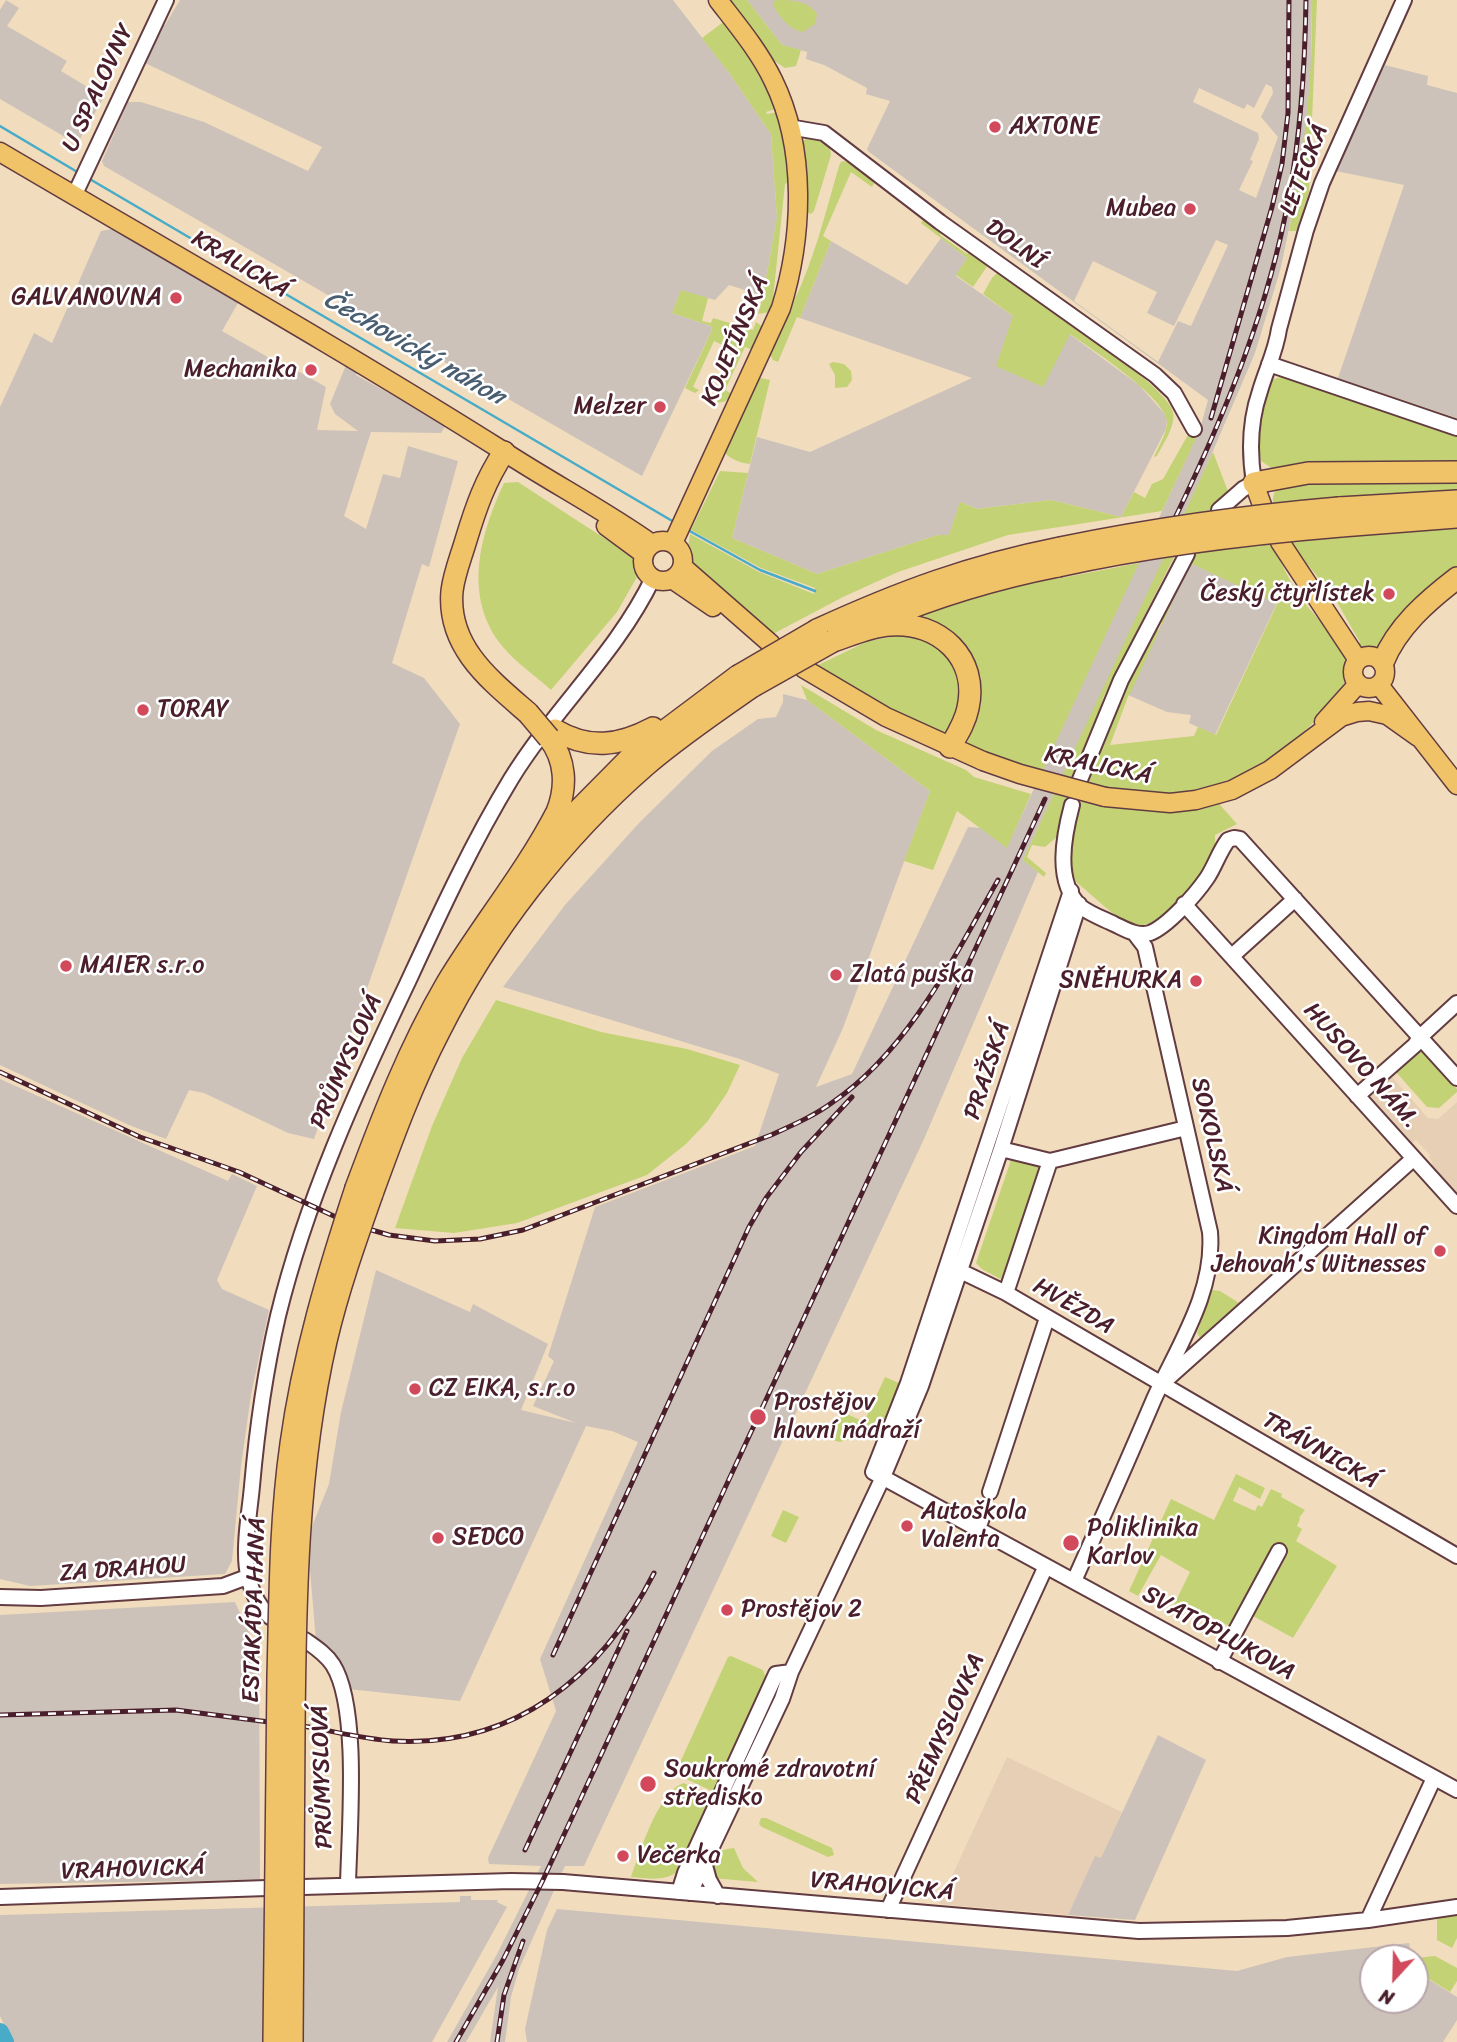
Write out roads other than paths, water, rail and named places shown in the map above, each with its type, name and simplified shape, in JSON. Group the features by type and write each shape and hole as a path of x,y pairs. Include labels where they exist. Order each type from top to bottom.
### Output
{"highway":[{"path":"504,452 488,476 457,568 452,607 457,630 470,658 552,734 583,743 603,745 618,743 642,734 746,681 907,590 1012,558 1059,557 1125,534 1251,516 1457,517"},
{"path":"1254,483 1308,473 1457,472"},
{"path":"1340,517 1457,501"},
{"path":"1382,662 1393,641 1415,615 1457,578"},
{"path":"825,636 900,624 930,630 952,644 966,669 970,697 963,724 950,747"},
{"path":"364,1191 439,1031 483,954 519,904 568,843 646,765 711,714 746,681"},
{"path":"507,892 555,833 634,754 701,702"},
{"path":"364,1191 387,1104 423,1027 470,946 553,819 562,797 564,783 552,734"},
{"name":"ESTAKÁDA HANÁ","path":"274,2042 279,1629 286,1486 296,1408 310,1339 327,1277 364,1191"},
{"name":"ESTAKÁDA HANÁ","path":"292,2042 297,1575 303,1486 326,1341 364,1191"}],"main road":[{"name":"KOJETÍNSKÁ","path":"675,540 774,324 789,283 799,205 789,127 775,83 765,64 718,0"},
{"name":"KRALICKÁ","path":"0,152 77,190 599,508 648,549"},
{"path":"1254,483 1262,505"},
{"path":"661,540 675,540 683,555 678,573 663,581 653,578 644,568 648,549 661,540"},
{"path":"1280,542 1357,660"},
{"path":"678,573 708,604 747,625 771,644"},
{"path":"1364,656 1373,656 1382,662 1386,674 1379,685 1368,688 1358,684 1353,672 1357,660 1364,656"},
{"name":"KRALICKÁ","path":"803,668 886,717 983,761 1105,797 1156,803 1203,799 1244,785 1309,743 1341,717 1360,711 1387,715 1418,737"},
{"path":"1291,753 1358,684"},
{"path":"1379,685 1457,785"}],"street":[{"name":"U SPALOVNY","path":"77,190 166,0"},
{"name":"LETECKÁ","path":"1254,483 1252,425 1257,399 1277,344 1290,285 1319,190 1404,0"},
{"name":"DOLNÍ","path":"789,127 824,133 940,222 1155,375 1174,393 1194,429"},
{"path":"1269,364 1457,428"},
{"path":"1219,510 1254,483"},
{"path":"1079,782 1127,668 1187,554"},
{"name":"PRŮMYSLOVÁ","path":"270,1617 258,1602 247,1577 245,1560 254,1469 278,1315 323,1173 420,956 459,875 512,778 550,724 632,619 653,578"},
{"path":"1072,805 1065,832 1063,855 1075,897 1087,911 1135,934 1152,932 1184,904 1208,877 1228,841 1237,838 1243,841 1457,1078"},
{"name":"PRAŽSKÁ","path":"954,1268 1001,1149 1075,897"},
{"name":"PRAŽSKÁ","path":"954,1268 1075,897"},
{"path":"1232,956 1295,899"},
{"name":"HUSOVO NÁM.","path":"1184,904 1457,1206"},
{"name":"SOKOLSKÁ","path":"1074,1581 1191,1322 1208,1275 1210,1255 1210,1232 1145,947 1135,934"},
{"path":"1357,1096 1415,1045 1420,1037 1457,1003"},
{"path":"1001,1149 1050,1161 1186,1128"},
{"path":"1161,1385 1413,1158"},
{"path":"1006,1293 1050,1161"},
{"path":"685,1892 685,1873 878,1474 948,1307 954,1268"},
{"path":"914,1385 954,1268"},
{"name":"HVĚZDA","path":"954,1268 1006,1293 1161,1385"},
{"path":"990,1492 1047,1318"},
{"name":"TRÁVNICKÁ","path":"1161,1385 1457,1556"},
{"name":"SVATOPLUKOVA","path":"878,1474 1457,1790"},
{"path":"978,1529 984,1512"},
{"path":"1219,1662 1279,1551"},
{"name":"PŘEMYSLOVKA","path":"888,1910 1046,1566"},
{"name":"ZA DRAHOU","path":"0,1597 41,1598 223,1586 247,1577"},
{"name":"PRŮMYSLOVÁ","path":"305,1640 332,1664 342,1686 347,1713 350,1770 348,1885"},
{"path":"685,1892 704,1862 782,1699 784,1673"},
{"path":"1368,1920 1434,1778"},
{"path":"704,1862 709,1880 718,1896"},
{"name":"VRAHOVICKÁ","path":"303,1887 528,1881 1139,1931 1246,1930 1368,1920 1457,1907"},
{"name":"VRAHOVICKÁ","path":"0,1897 267,1888"}],"waterway":[{"name":"Čechovický náhon","path":"0,126 79,173"},
{"name":"Čechovický náhon","path":"88,178 674,522"},
{"name":"Čechovický náhon","path":"686,529 760,570 815,591"},
{"path":"0,2032 5,2042"}],"railway":[{"path":"1211,418 1282,164 1288,113 1289,0"},
{"path":"1176,516 1228,399 1270,279 1293,172 1303,74 1306,0"},
{"path":"456,2042 503,1960 542,1882 1045,799"},
{"path":"0,1072 140,1137 239,1172 351,1224 389,1235 435,1241 480,1239 523,1230 771,1135 826,1107 860,1081 907,1030 946,971 998,880"},
{"path":"553,1655 749,1227 766,1198 801,1152 852,1097"},
{"path":"303,1726 381,1740 437,1740 477,1732 515,1718 549,1699 580,1674 608,1644 633,1610 654,1573"},
{"path":"525,1850 627,1631"},
{"path":"0,1715 176,1710 269,1722"},
{"path":"497,2042 504,1995 523,1941"}],"place":[{"name":"AXTONE","path":"995,127"},
{"name":"Mubea","path":"1190,209"},
{"name":"GALVANOVNA","path":"176,298"},
{"name":"Mechanika","path":"311,370"},
{"name":"Melzer","path":"660,407"},
{"name":"Český čtyřlístek","path":"1389,594"},
{"name":"TORAY","path":"143,710"},
{"name":"MAIER s.r.o","path":"66,966"},
{"name":"Zlatá puška","path":"836,975"},
{"name":"SNĚHURKA","path":"1196,981"},
{"name":"Kingdom Hall of Jehovah's Witnesses","path":"1440,1251"},
{"name":"CZ EIKA, s.r.o","path":"415,1389"},
{"name":"Prostějov hlavní nádraží","path":"758,1417"},
{"name":"Autoškola Valenta","path":"907,1526"},
{"name":"SEDCO","path":"438,1538"},
{"name":"Poliklinika Karlov","path":"1071,1543"},
{"name":"Prostějov 2","path":"727,1610"},
{"name":"Soukromé zdravotní středisko","path":"648,1784"},
{"name":"Večerka","path":"623,1856"}]}
